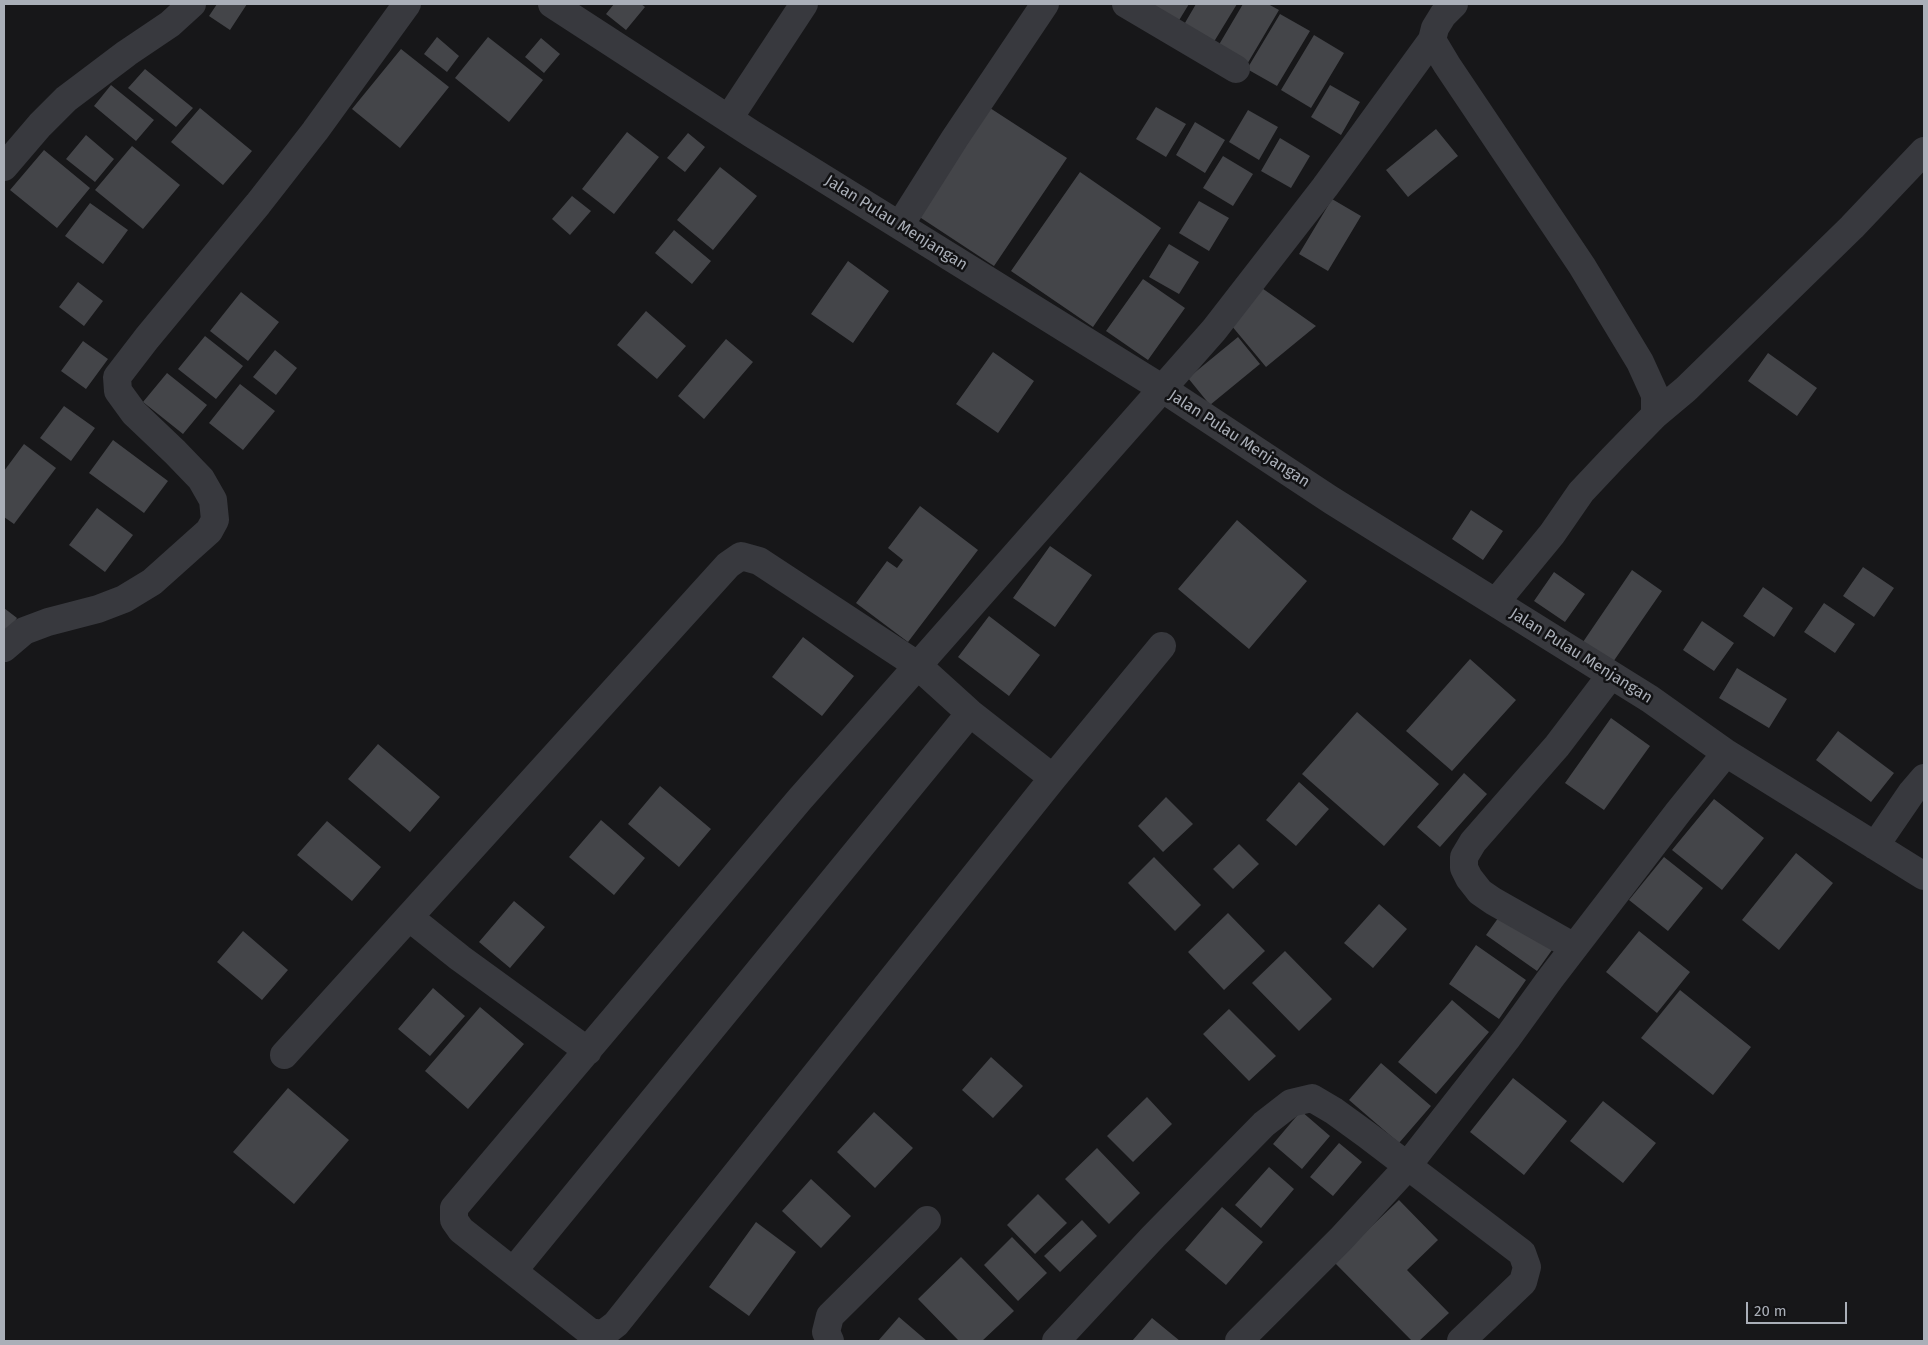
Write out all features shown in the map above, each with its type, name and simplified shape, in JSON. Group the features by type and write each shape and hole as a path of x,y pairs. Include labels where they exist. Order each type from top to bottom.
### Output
{"street":[{"path":"4,167 40,125 66,99 127,53 170,24 192,4"},
{"path":"4,648 24,631 48,622 98,609 124,599 152,582 209,531 215,520 213,500 201,479 176,452 134,413 118,391 117,377 152,331 258,204 315,131 407,4"},
{"name":"Jalan Pulau Menjangan","path":"552,4 729,118 1163,389 1331,500 1650,700 1726,753 1924,876"},
{"path":"729,118 804,4"},
{"path":"900,225 955,138 1045,4"},
{"path":"1126,4 1236,68"},
{"path":"1162,646 1053,778 616,1324 603,1334 590,1332 461,1230 454,1220 454,1208 794,807 917,665 1214,330 1319,195 1432,40 1439,21 1454,4"},
{"path":"1432,40 1577,258 1640,362 1654,395 1655,415"},
{"path":"1496,602 1552,534 1581,492 1655,415 1686,389 1852,227 1924,150"},
{"path":"284,1055 728,565 741,556 759,561 917,665 970,713 1053,778"},
{"path":"1574,947 1480,892 1464,868 1464,857 1473,842 1557,746 1611,675"},
{"path":"514,1270 970,713"},
{"path":"1239,1341 1341,1240 1407,1166 1508,1037 1574,947 1679,811 1726,753"},
{"path":"1875,846 1912,792 1924,778"},
{"path":"410,918 460,958 588,1051"},
{"path":"1056,1341 1153,1237 1264,1124 1291,1103 1312,1098 1334,1111 1522,1253 1527,1267 1523,1282 1461,1341"},
{"path":"830,1341 826,1332 830,1316 926,1220"}],"building":[{"path":"217,4 247,4 230,30 209,16"},
{"path":"614,4 641,4 645,7 626,30 606,14"},
{"path":"1147,4 1189,4 1178,22"},
{"path":"1196,4 1237,4 1212,45 1182,28"},
{"path":"1243,4 1268,4 1279,10 1246,66 1217,48"},
{"path":"1280,14 1310,31 1277,86 1247,69"},
{"path":"1314,35 1344,53 1311,108 1281,90"},
{"path":"437,37 459,56 447,72 424,54"},
{"path":"488,37 543,80 509,122 455,78"},
{"path":"541,38 560,54 544,73 525,57"},
{"path":"401,49 449,87 400,148 352,109"},
{"path":"145,69 193,108 176,127 128,88"},
{"path":"111,85 154,120 136,141 94,106"},
{"path":"1330,85 1360,102 1341,135 1311,117"},
{"path":"1156,107 1186,124 1166,157 1136,139"},
{"path":"200,108 252,151 223,185 171,142"},
{"path":"990,108 1067,158 994,266 918,216"},
{"path":"1248,110 1278,127 1259,160 1229,142"},
{"path":"1195,122 1225,140 1205,173 1176,155"},
{"path":"1436,129 1458,156 1408,197 1386,170"},
{"path":"627,132 659,157 614,214 582,189"},
{"path":"688,133 705,147 685,172 667,158"},
{"path":"86,135 114,159 95,182 66,159"},
{"path":"1280,138 1310,156 1291,188 1261,171"},
{"path":"132,146 180,185 143,229 95,190"},
{"path":"44,150 90,188 57,228 10,190"},
{"path":"1223,156 1253,174 1233,206 1203,188"},
{"path":"720,167 757,196 713,250 677,220"},
{"path":"1080,172 1161,228 1093,327 1011,271"},
{"path":"572,196 591,211 570,235 552,219"},
{"path":"1332,199 1361,216 1328,271 1299,254"},
{"path":"1199,201 1229,218 1209,251 1179,233"},
{"path":"90,203 128,230 103,264 65,236"},
{"path":"674,230 711,261 692,284 655,253"},
{"path":"1169,244 1199,262 1179,294 1149,277"},
{"path":"848,261 889,291 853,343 811,314"},
{"path":"1143,279 1185,308 1148,360 1106,331"},
{"path":"78,282 103,301 84,326 59,307"},
{"path":"1259,286 1316,326 1266,367 1231,325"},
{"path":"241,292 279,322 248,361 210,331"},
{"path":"646,311 686,346 657,379 617,345"},
{"path":"205,336 243,366 216,399 178,369"},
{"path":"1238,337 1260,364 1210,405 1188,378"},
{"path":"726,339 753,362 704,419 678,396"},
{"path":"83,341 108,359 86,389 61,371"},
{"path":"275,350 297,368 276,395 253,377"},
{"path":"993,352 1034,381 998,433 956,404"},
{"path":"1768,353 1817,388 1797,416 1748,381"},
{"path":"167,373 207,405 183,434 143,402"},
{"path":"240,384 275,411 243,450 209,423"},
{"path":"64,406 95,428 71,461 40,438"},
{"path":"113,440 168,481 144,513 89,473"},
{"path":"24,444 56,468 14,524 4,517 4,471"},
{"path":"920,506 978,550 908,642 856,603 887,561 897,568 903,560 888,548"},
{"path":"97,508 133,535 105,572 69,545"},
{"path":"1471,510 1503,531 1483,560 1452,539"},
{"path":"1237,520 1307,581 1249,649 1178,589"},
{"path":"1050,546 1092,575 1055,627 1013,598"},
{"path":"1863,567 1894,588 1874,617 1843,596"},
{"path":"1632,570 1662,591 1613,662 1583,642"},
{"path":"1554,572 1585,594 1565,622 1534,601"},
{"path":"1763,587 1793,608 1774,637 1743,616"},
{"path":"1824,603 1855,624 1835,653 1804,632"},
{"path":"4,608 17,618 4,637"},
{"path":"989,616 1040,655 1009,696 958,657"},
{"path":"1702,621 1734,643 1714,671 1683,650"},
{"path":"803,637 854,676 822,716 772,677"},
{"path":"1470,659 1516,700 1452,771 1406,731"},
{"path":"1737,668 1787,699 1769,728 1719,698"},
{"path":"1357,712 1439,784 1384,846 1302,774"},
{"path":"1611,718 1650,746 1604,810 1565,783"},
{"path":"1838,731 1894,773 1871,802 1816,760"},
{"path":"378,744 440,797 410,832 348,779"},
{"path":"1464,773 1487,794 1440,847 1417,827"},
{"path":"1299,782 1329,809 1296,846 1266,820"},
{"path":"660,786 711,829 679,867 628,824"},
{"path":"1166,797 1193,824 1163,852 1138,826"},
{"path":"1714,799 1764,838 1722,890 1672,850"},
{"path":"601,820 645,858 614,895 569,857"},
{"path":"327,821 381,867 352,901 297,855"},
{"path":"1239,844 1259,864 1233,889 1213,869"},
{"path":"1796,853 1833,883 1779,950 1742,920"},
{"path":"1154,857 1201,905 1175,931 1128,883"},
{"path":"1664,857 1703,888 1668,931 1629,900"},
{"path":"514,901 545,927 510,968 479,942"},
{"path":"1379,904 1407,929 1373,968 1344,943"},
{"path":"1228,913 1265,951 1224,990 1188,952"},
{"path":"1501,914 1552,950 1537,971 1486,935"},
{"path":"243,931 288,970 262,1000 217,962"},
{"path":"1639,931 1690,972 1657,1013 1606,972"},
{"path":"1476,945 1526,980 1499,1019 1449,984"},
{"path":"1285,951 1332,999 1299,1031 1252,983"},
{"path":"433,988 465,1016 430,1056 398,1029"},
{"path":"1680,990 1751,1047 1713,1095 1641,1038"},
{"path":"1452,1000 1489,1032 1436,1094 1398,1062"},
{"path":"480,1007 524,1044 468,1109 425,1071"},
{"path":"1229,1009 1276,1056 1249,1081 1203,1034"},
{"path":"991,1057 1023,1086 993,1118 962,1090"},
{"path":"1381,1063 1431,1106 1399,1143 1349,1100"},
{"path":"1513,1078 1567,1121 1524,1175 1470,1132"},
{"path":"288,1088 349,1140 294,1204 233,1152"},
{"path":"1147,1097 1172,1124 1133,1162 1107,1136"},
{"path":"1603,1101 1656,1143 1623,1183 1570,1141"},
{"path":"1301,1111 1330,1136 1302,1169 1273,1144"},
{"path":"874,1112 913,1148 875,1188 837,1152"},
{"path":"1339,1143 1362,1162 1333,1196 1310,1177"},
{"path":"1097,1148 1140,1193 1109,1224 1065,1179"},
{"path":"1269,1167 1294,1189 1261,1228 1235,1205"},
{"path":"811,1179 851,1216 821,1248 782,1211"},
{"path":"1038,1194 1067,1223 1035,1254 1007,1225"},
{"path":"1399,1200 1438,1240 1407,1270 1449,1313 1419,1341 1412,1341 1334,1262"},
{"path":"1222,1207 1263,1242 1226,1285 1185,1250"},
{"path":"1082,1220 1097,1236 1060,1272 1044,1256"},
{"path":"756,1222 796,1252 749,1316 709,1287"},
{"path":"1012,1237 1047,1273 1018,1301 984,1265"},
{"path":"961,1257 1014,1311 982,1341 959,1341 918,1299"},
{"path":"899,1317 927,1341 878,1341"},
{"path":"1152,1318 1180,1341 1132,1341"}]}
